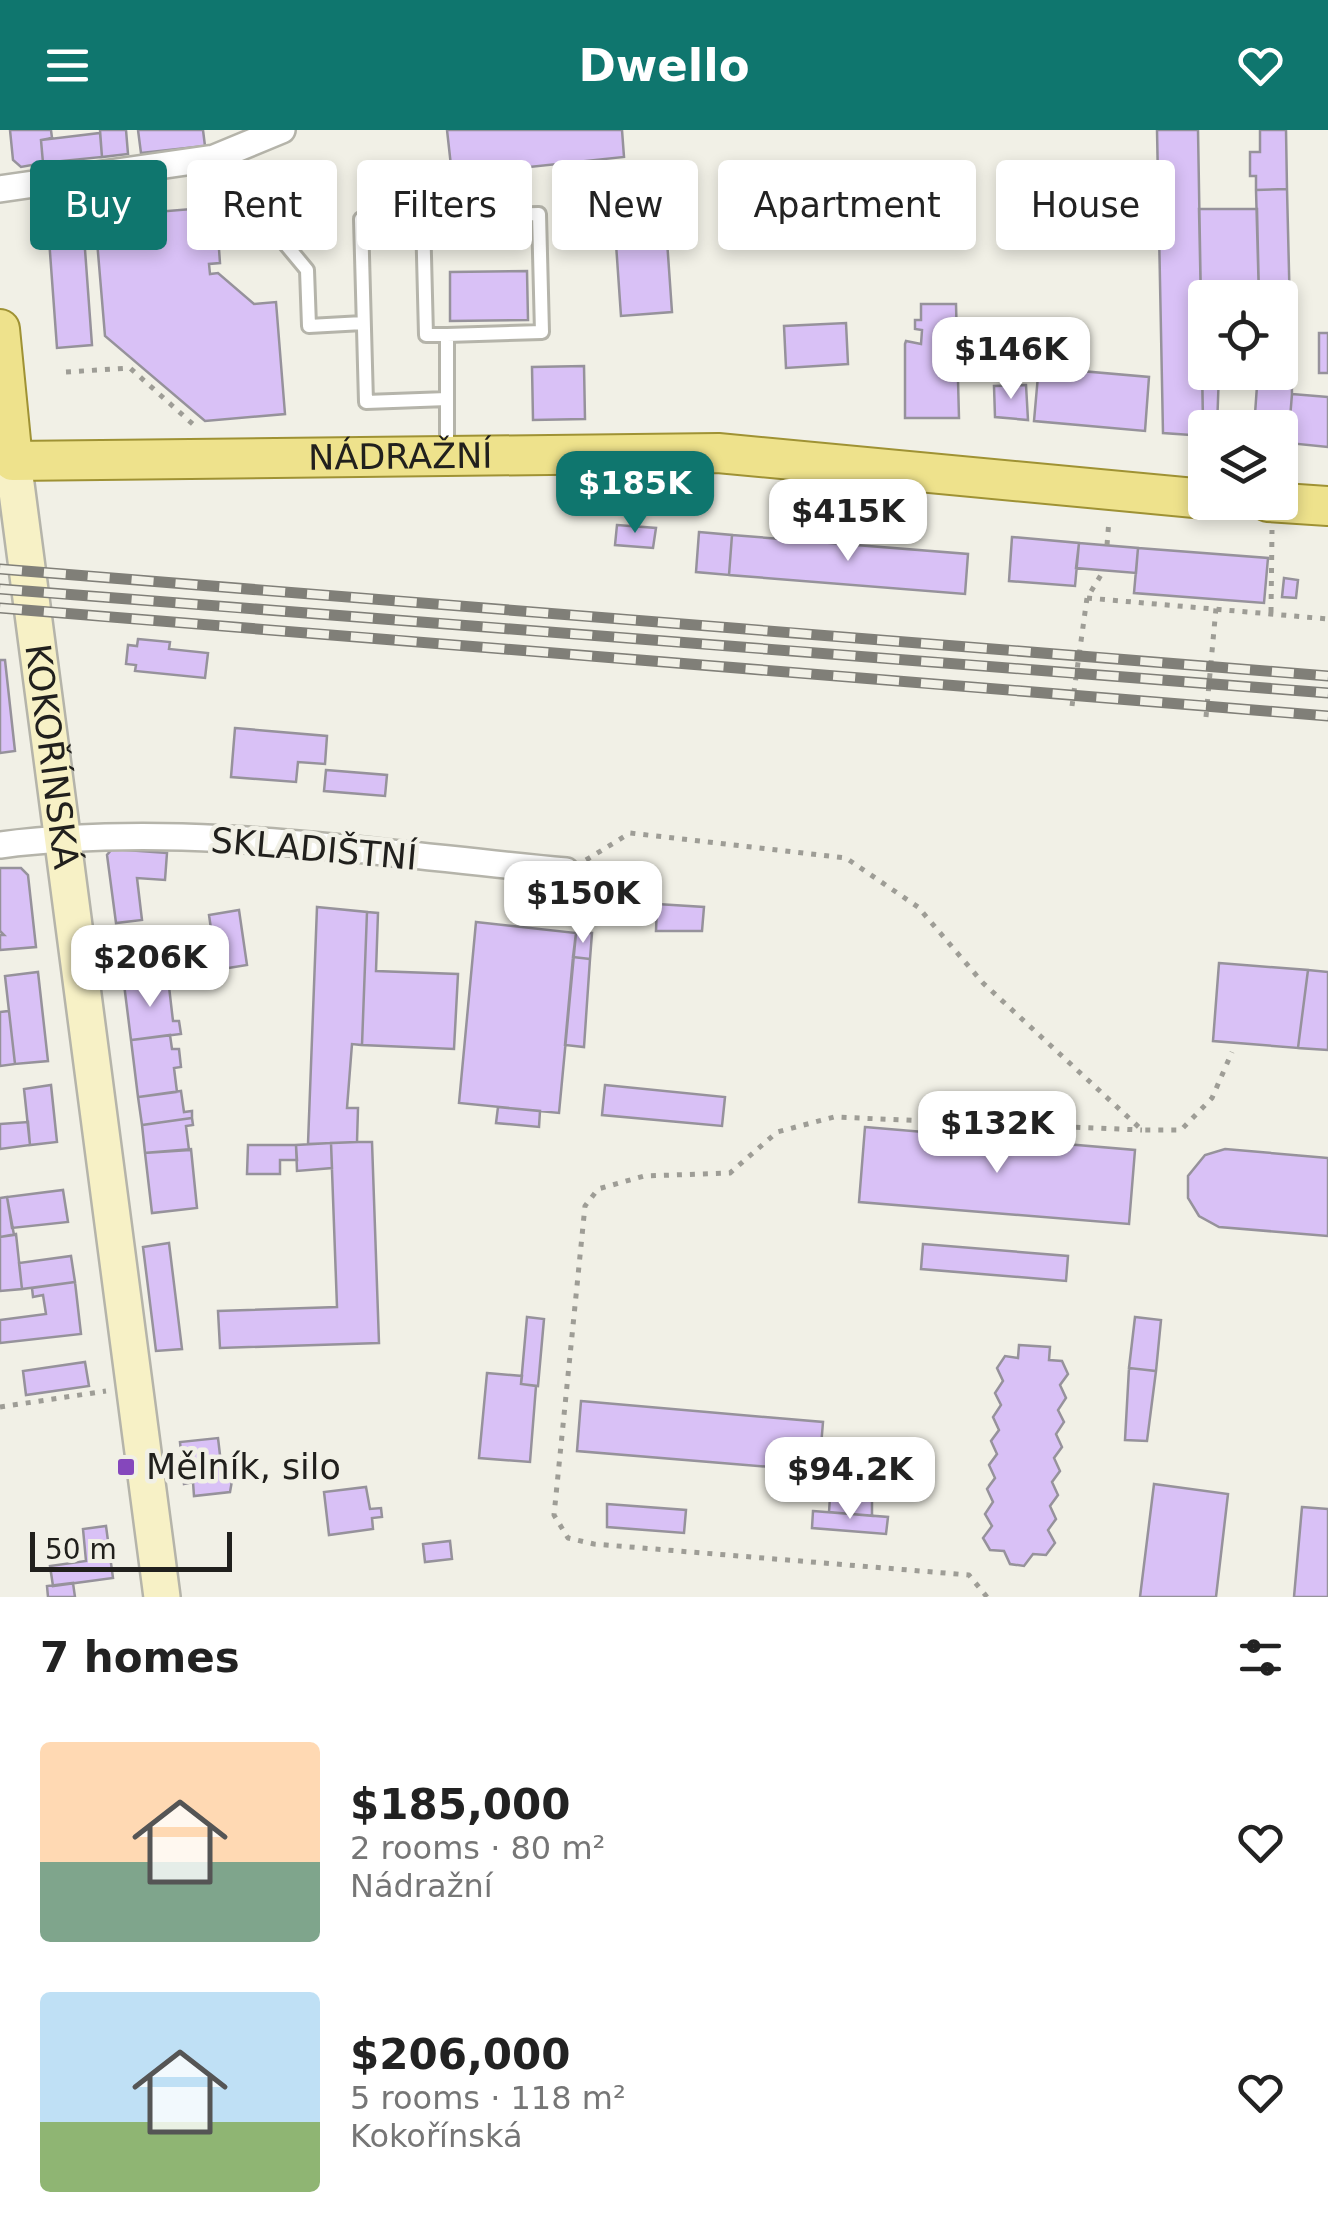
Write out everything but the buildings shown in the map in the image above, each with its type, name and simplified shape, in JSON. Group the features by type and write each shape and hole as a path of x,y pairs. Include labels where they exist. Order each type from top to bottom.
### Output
{"main road":[{"name":"KOKOŘÍNSKÁ","path":"0,330 13,461 162,1597"},
{"name":"NÁDRAŽNÍ","path":"13,461 718,453 1188,497"},
{"path":"1298,510 1328,506"}],"street":[{"path":"0,189 214,158 282,130"},
{"name":"SKLADIŠTNÍ","path":"0,846 62,837 242,841 566,872"}],"lane":[{"path":"214,158 306,270 309,326 363,323"},
{"path":"424,250 426,336 542,332 540,214 532,214"},
{"path":"362,250 366,402 447,399"},
{"path":"446,335 447,454"}],"path":[{"path":"66,372 130,368 193,422 199,437"},
{"path":"1270,520 1271,612"},
{"path":"1072,706 1087,598 1104,570"},
{"path":"1087,598 1328,619"},
{"path":"1206,717 1216,608"},
{"path":"566,872 630,833 846,858 918,907 984,983 1142,1130"},
{"path":"987,1597 968,1575 594,1544 568,1538 554,1515 584,1206 598,1189 644,1176 730,1173 777,1132 834,1117 1180,1130 1212,1098 1232,1052"},
{"path":"0,1407 134,1387"}],"railway":[{"path":"0,569 1328,676"},
{"path":"0,589 1328,693"},
{"path":"0,608 1328,716"}],"place":[{"name":"Mělník, silo","path":"126,1467"}]}
